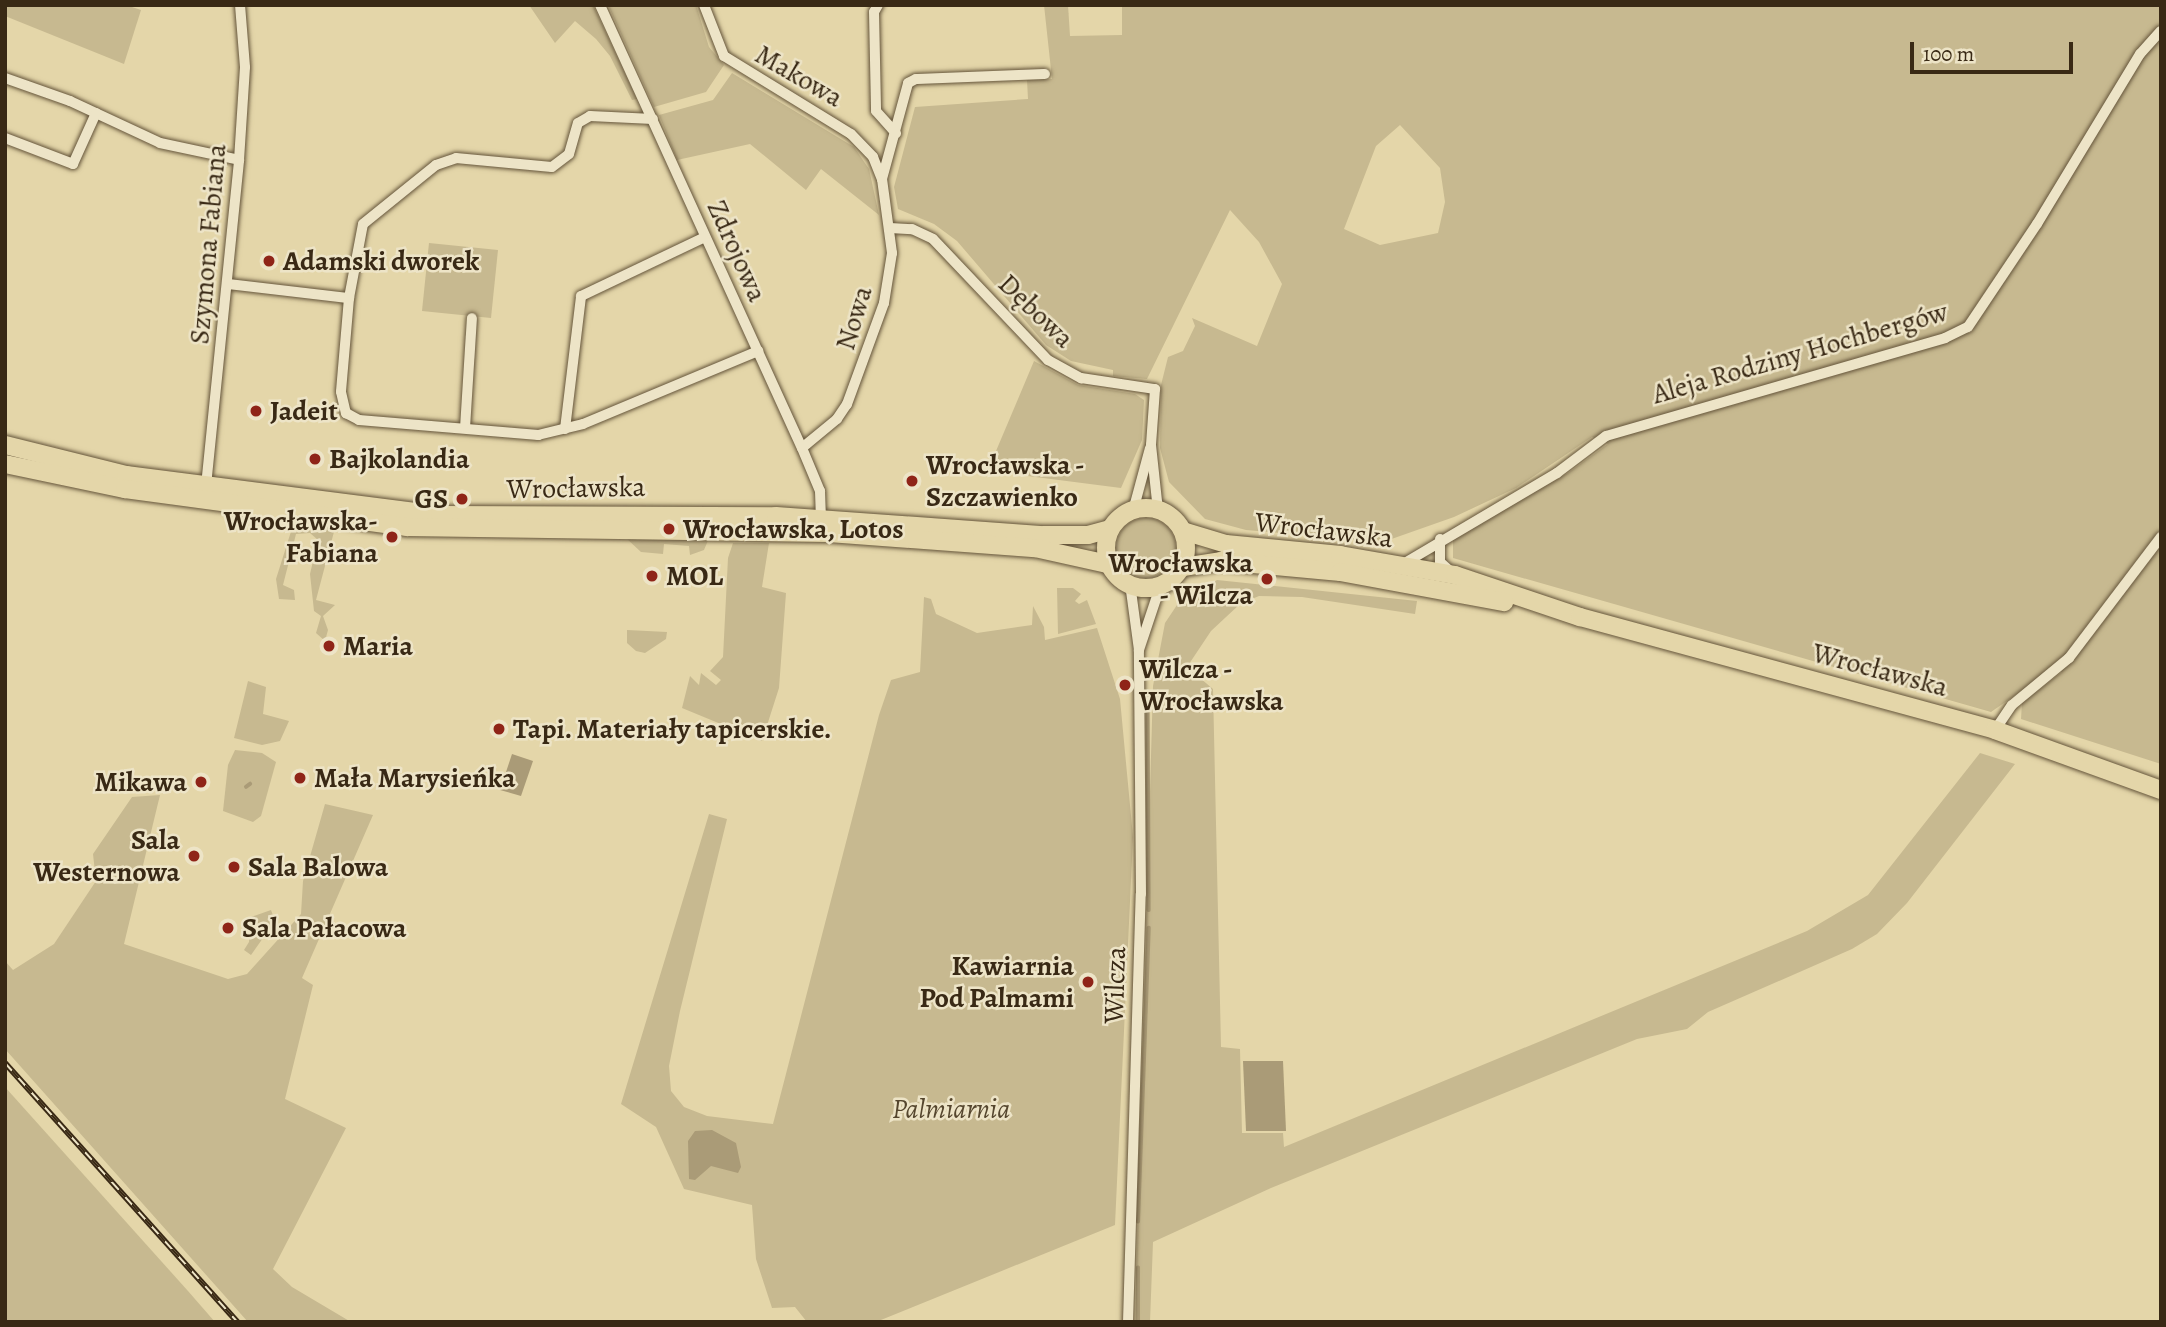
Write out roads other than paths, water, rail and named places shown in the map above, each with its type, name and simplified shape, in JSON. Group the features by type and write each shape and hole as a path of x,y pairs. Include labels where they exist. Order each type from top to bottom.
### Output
{"main road":[{"name":"Wrocławska","path":"5,444 81,467 206,486 450,515 821,517 1043,535 1088,536 1110,528"},
{"name":"Wrocławska","path":"5,464 125,489 407,527 829,533 1035,548 1108,564"},
{"path":"1158,510 1183,531 1187,547 1183,567 1161,584 1130,583 1108,564 1104,543 1110,528 1133,511 1158,510"},
{"name":"Wrocławska","path":"1183,531 1226,544 1407,561 1580,617 1995,730 2161,790"},
{"name":"Wrocławska","path":"1183,567 1221,561 1340,572 1580,617"}],"street":[{"name":"Szymona Fabiana","path":"206,486 229,284 239,160 245,67 240,5"},
{"name":"Zdrojowa","path":"600,5 802,448 820,491 821,517"},
{"name":"Makowa","path":"704,5 719,49 731,63 851,134 873,157 882,179"},
{"path":"878,5 874,12 876,111 896,133"},
{"name":"Aleja Rodziny Hochbergów","path":"1407,561 1440,539 1557,473 1606,436 1945,338 1968,327 2037,224 2140,54 2161,31"},
{"path":"882,179 908,83 916,79 1045,74"},
{"path":"5,78 96,113 160,143 239,160"},
{"path":"5,138 73,164 96,113"},
{"path":"653,119 590,116 578,123 569,154 552,167 456,159 436,164 363,223 349,298 341,392 346,413 359,421 538,435 565,429 758,351"},
{"name":"Nowa","path":"802,448 837,419 861,373 890,279 890,228 882,179"},
{"name":"Dębowa","path":"890,228 912,229 933,239 1048,360 1081,377 1155,389 1152,445 1158,510"},
{"path":"565,429 581,296 705,237"},
{"path":"229,284 349,298"},
{"path":"464,428 472,318"},
{"name":"Dębowa","path":"1133,511 1152,445"},
{"path":"1995,730 2012,705 2069,658 2161,537"},
{"path":"1440,539 1440,562 1455,575"},
{"path":"1340,572 1383,572 1407,561"},
{"name":"Wilcza","path":"1128,1322 1142,894 1139,650 1130,583"},
{"name":"Wilcza","path":"1139,650 1161,584"}],"waterway":[{"path":"1148,693 1149,910"},
{"path":"246,787 250,784"},
{"path":"1138,1222 1149,928"},
{"path":"1138,1268 1138,1322"}],"railway":[{"path":"5,1063 237,1322"}],"place":[{"name":"Adamski dworek","path":"269,261"},
{"name":"Jadeit","path":"256,411"},
{"name":"Bajkolandia","path":"315,459"},
{"name":"Wrocławska - Szczawienko","path":"912,481"},
{"name":"GS","path":"462,499"},
{"name":"Wrocławska, Lotos","path":"669,529"},
{"name":"Wrocławska- Fabiana","path":"392,537"},
{"name":"MOL","path":"652,576"},
{"name":"Wrocławska - Wilcza","path":"1267,579"},
{"name":"Maria","path":"329,646"},
{"name":"Wilcza - Wrocławska","path":"1125,685"},
{"name":"Tapi. Materiały tapicerskie.","path":"499,729"},
{"name":"Mała Marysieńka","path":"300,778"},
{"name":"Mikawa","path":"201,782"},
{"name":"Sala Westernowa","path":"194,856"},
{"name":"Sala Balowa","path":"234,867"},
{"name":"Sala Pałacowa","path":"228,928"},
{"name":"Kawiarnia Pod Palmami","path":"1088,982"}],"park label":[{"name":"Palmiarnia","path":"951,1109"}]}
